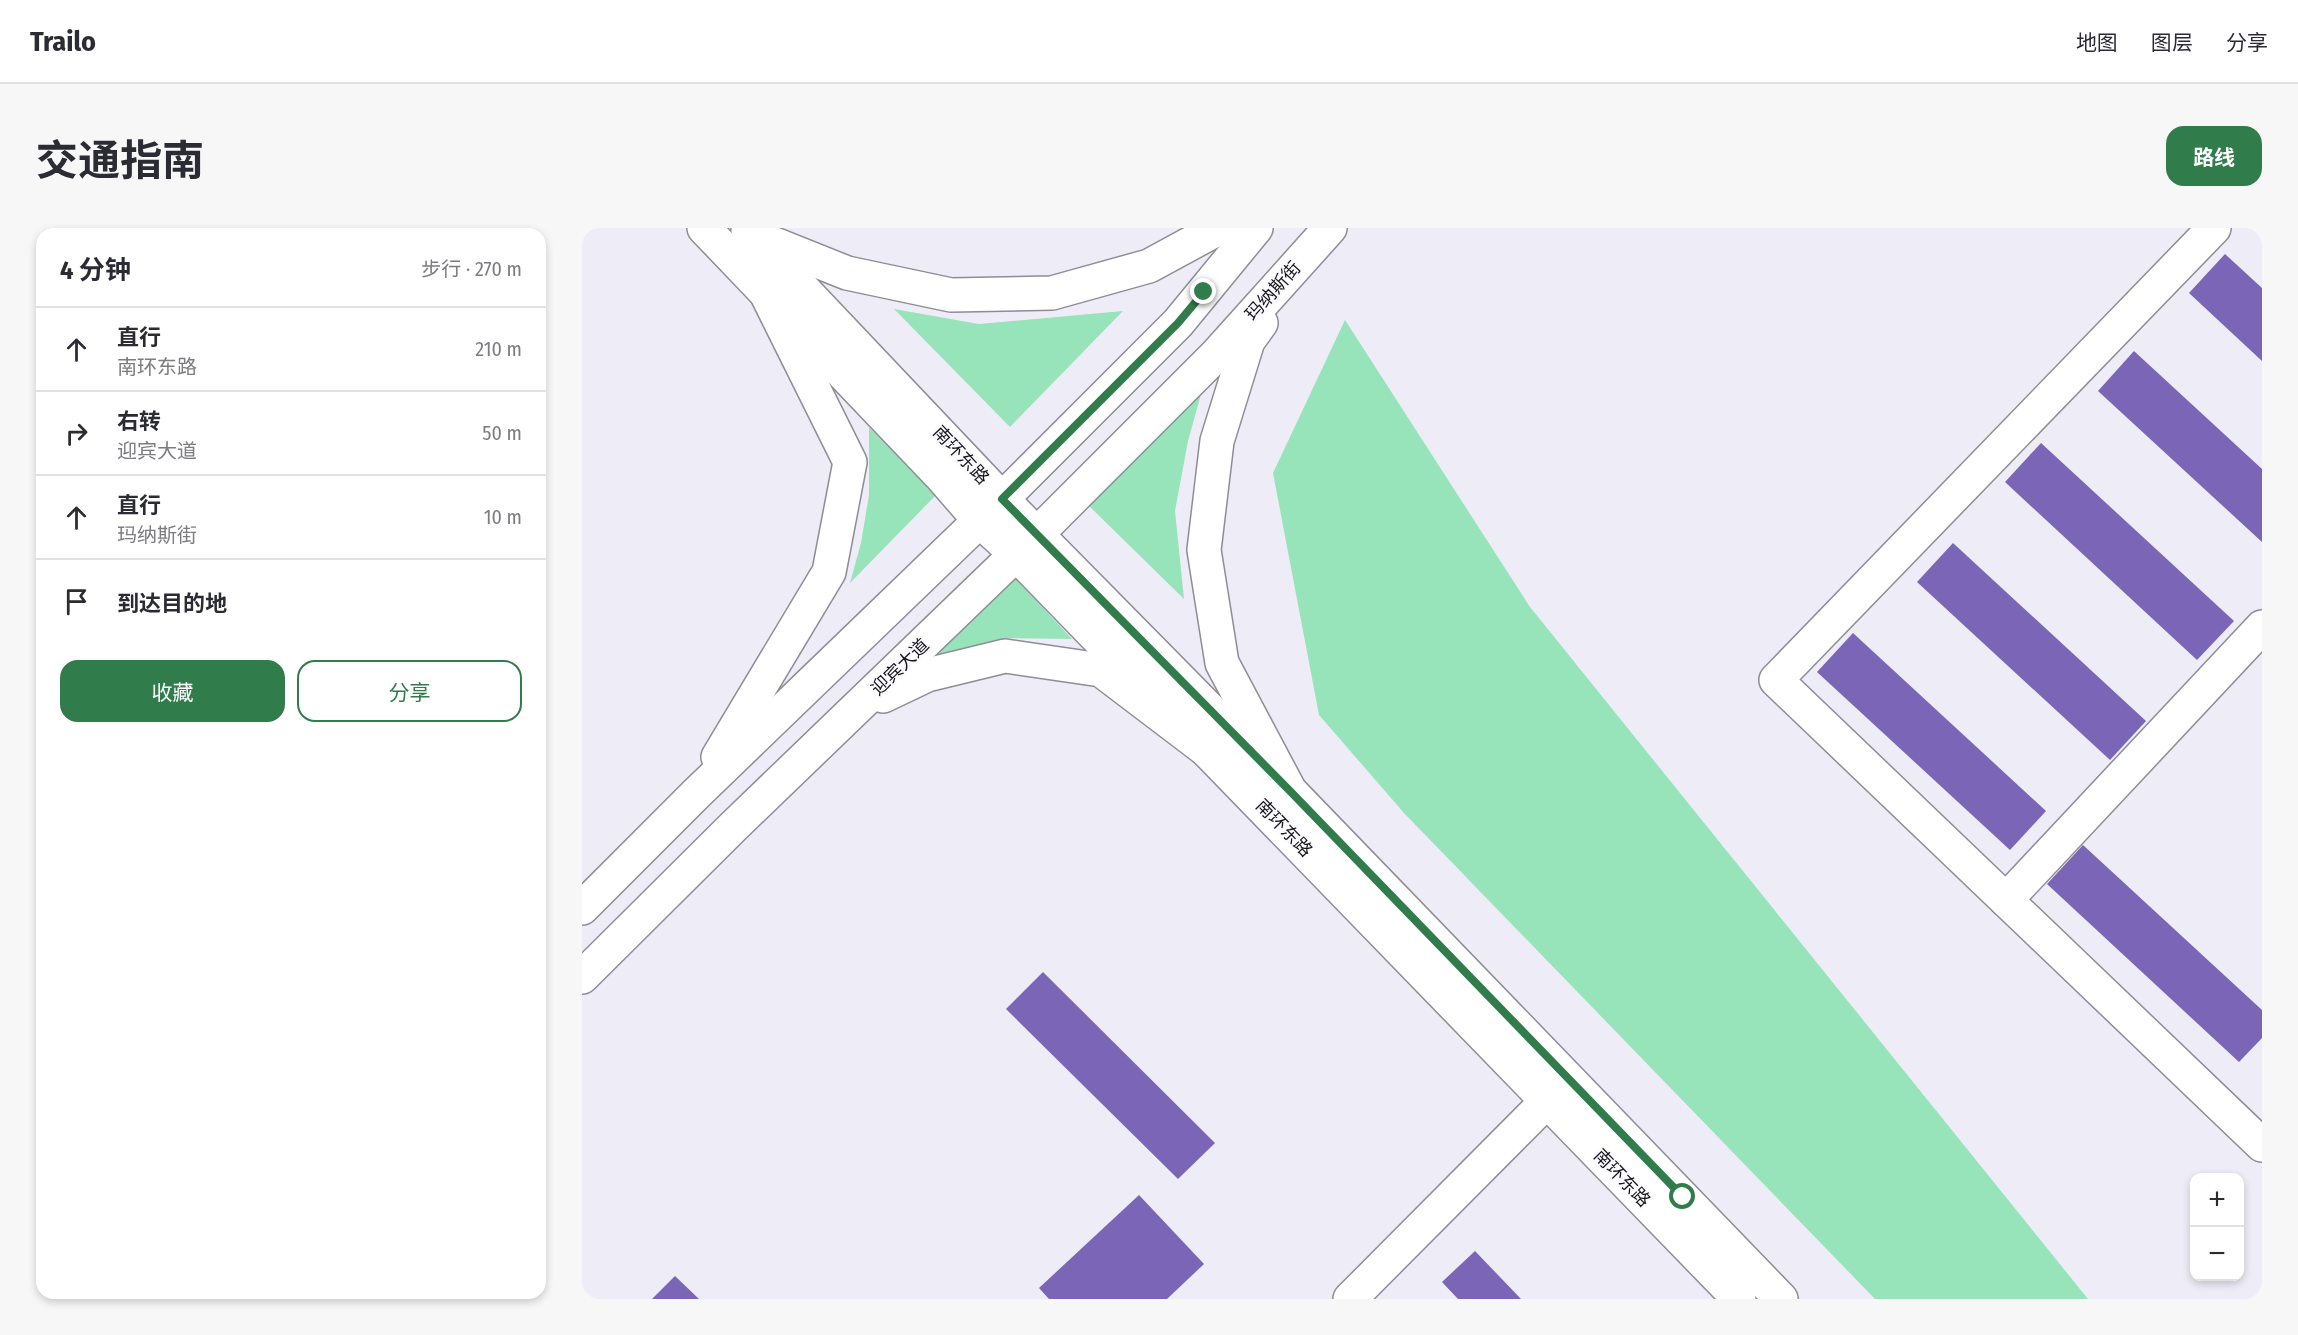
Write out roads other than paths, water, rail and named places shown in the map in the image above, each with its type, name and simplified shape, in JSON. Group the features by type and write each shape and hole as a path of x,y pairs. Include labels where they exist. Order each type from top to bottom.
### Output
{"main road":[{"name":"南环东路","path":"704,228 940,475 991,510"},
{"path":"749,231 848,273 951,295 1052,292 1149,266 1219,228"},
{"path":"582,908 696,794 991,510 1178,323 1256,228"},
{"path":"2214,228 1776,680 2006,900 2259,1136"},
{"path":"1290,791 1222,663 1204,550 1217,441 1248,341 1328,229"},
{"name":"玛纳斯街","path":"1216,355 1328,229"},
{"name":"南环东路","path":"749,231 991,510 1290,791 1781,1299"},
{"path":"696,794 829,572 850,462 767,295"},
{"name":"迎宾大道","path":"582,977 1026,544 1216,355"},
{"name":"南环东路","path":"1026,544 1205,749 1739,1299"},
{"path":"2006,900 2262,627"},
{"path":"857,708 927,675 1005,656 1101,670 1205,749"},
{"path":"1350,1299 1547,1101"}]}
